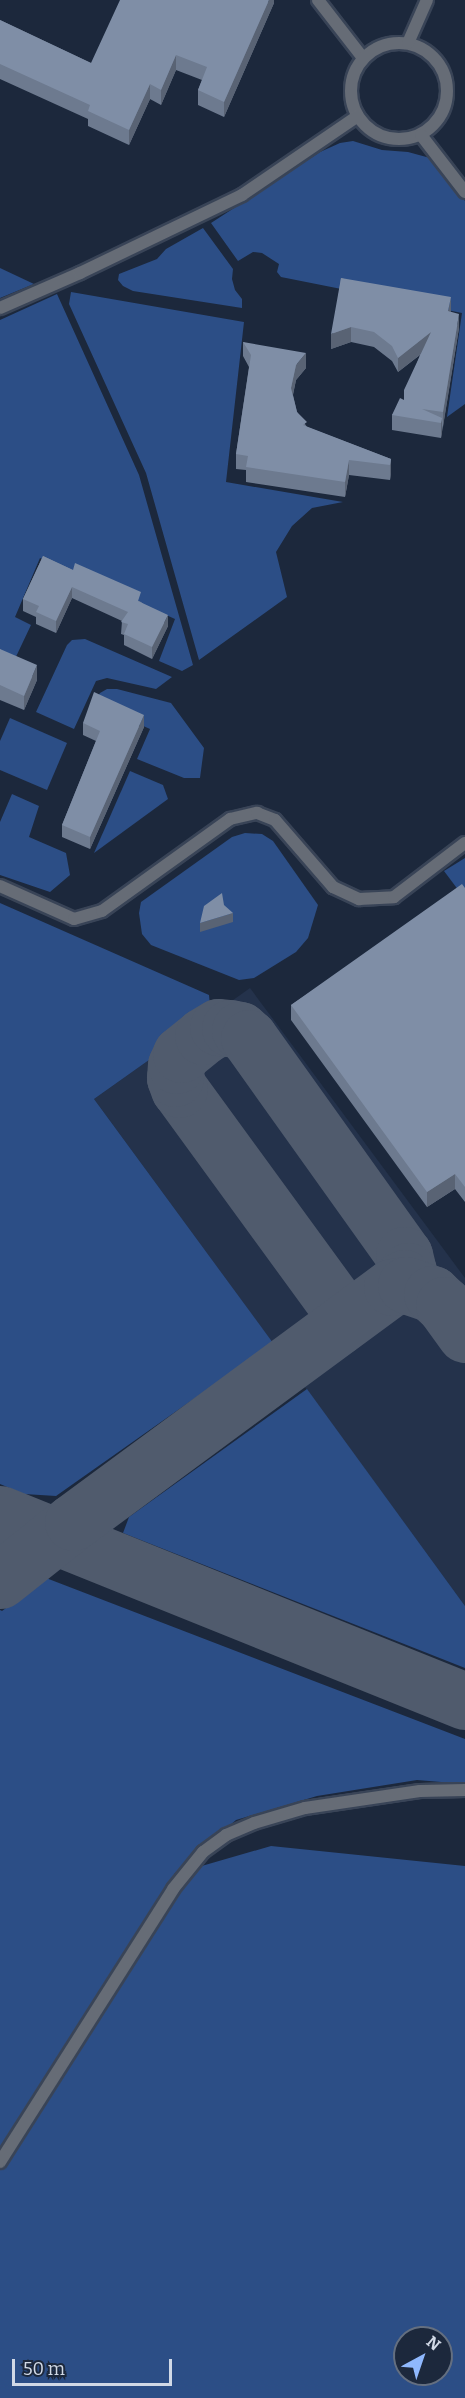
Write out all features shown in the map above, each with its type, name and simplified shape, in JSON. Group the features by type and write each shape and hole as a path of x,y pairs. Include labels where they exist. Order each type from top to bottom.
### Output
{"street":[{"path":"318,0 363,58"},
{"path":"408,43 427,0"},
{"path":"391,42 408,43 422,48 434,57 443,70 448,84 448,99 443,114 434,126 421,135 393,139 367,127 358,116 352,102 351,86 355,71 363,58 376,48 391,42"},
{"path":"0,308 80,273 242,195 358,116"},
{"path":"421,135 465,192"},
{"path":"0,886 74,919 102,911 230,819 257,813 274,820 333,887 358,899 394,897 465,843"},
{"path":"0,2162 173,1889 203,1852 226,1835 254,1823 305,1808 420,1791 465,1790"}],"shaded area":[{"path":"353,141 382,150 408,152 430,158 440,166 465,201 465,404 447,417 462,313 281,277 277,272 279,264 262,253 253,252 238,261 211,223 320,152 340,143"},
{"path":"203,228 233,269 232,279 235,290 242,299 242,308 133,291 123,286 118,280 119,274 157,259 166,249"},
{"path":"0,268 34,284 0,298"},
{"path":"71,292 244,322 226,482 343,502 312,508 292,526 276,552 287,597 199,660 146,473 69,304"},
{"path":"57,294 139,475 193,665 182,671 159,661 175,619 40,558 15,617 31,625 13,663 0,657 0,320"},
{"path":"85,639 172,677 156,689 107,678 96,681 74,729 36,712 67,645 72,640"},
{"path":"107,689 117,689 171,703 204,748 200,778 184,778 137,759 150,729 94,704 100,693"},
{"path":"10,718 67,743 47,790 0,770 0,741"},
{"path":"130,771 163,785 168,799 94,853"},
{"path":"12,794 39,806 29,837 66,853 70,875 50,892 0,875 0,822"},
{"path":"245,833 262,834 273,841 318,905 308,938 296,952 254,978 239,980 151,945 142,934 139,913 141,902 232,837"},
{"path":"465,858 465,899 444,871"},
{"path":"0,903 209,995 211,1016 94,1099 273,1343 56,1496 24,1494 0,1484"},
{"path":"250,988 465,1278 465,1606 94,1099"},
{"path":"307,1389 465,1606 465,1668 123,1533 129,1517"},
{"path":"46,1578 465,1739 465,1784 417,1780 317,1796 236,1820 174,1874 271,1846 465,1866 465,2398 0,2398 0,1610 2,1611"}],"building":[{"path":"120,0 269,0 224,102 198,90 207,67 176,55 161,90 150,84 129,130 88,111 90,105 0,64 0,20 91,63"},
{"path":"341,278 451,297 448,311 459,314 443,412 422,409 442,418 441,423 392,415 400,398 404,400 404,390 431,332 398,358 392,346 374,332 351,327 331,334"},
{"path":"243,342 306,353 296,365 291,388 297,412 307,422 303,425 391,459 390,465 349,460 345,482 246,467 248,456 236,454 251,355"},
{"path":"43,556 73,570 75,563 141,592 138,601 168,615 152,647 124,634 128,624 121,622 128,612 72,587 56,621 36,612 39,606 23,599"},
{"path":"0,649 37,665 24,696 0,685"},
{"path":"94,692 144,715 90,837 62,825 100,731 83,723"},
{"path":"462,884 465,888 465,1187 455,1174 427,1192 291,1005"},
{"path":"222,893 224,905 233,913 200,923 204,906"}],"taxiway":[{"path":"337,1327 340,1315 336,1304 179,1089 175,1078 176,1065 181,1054 203,1036 218,1027 240,1030 249,1038 404,1255 408,1271 404,1278 392,1287"},
{"path":"0,1580 73,1522 392,1287 406,1285 432,1294 444,1305 465,1334"},
{"path":"0,1514 465,1701"}]}
